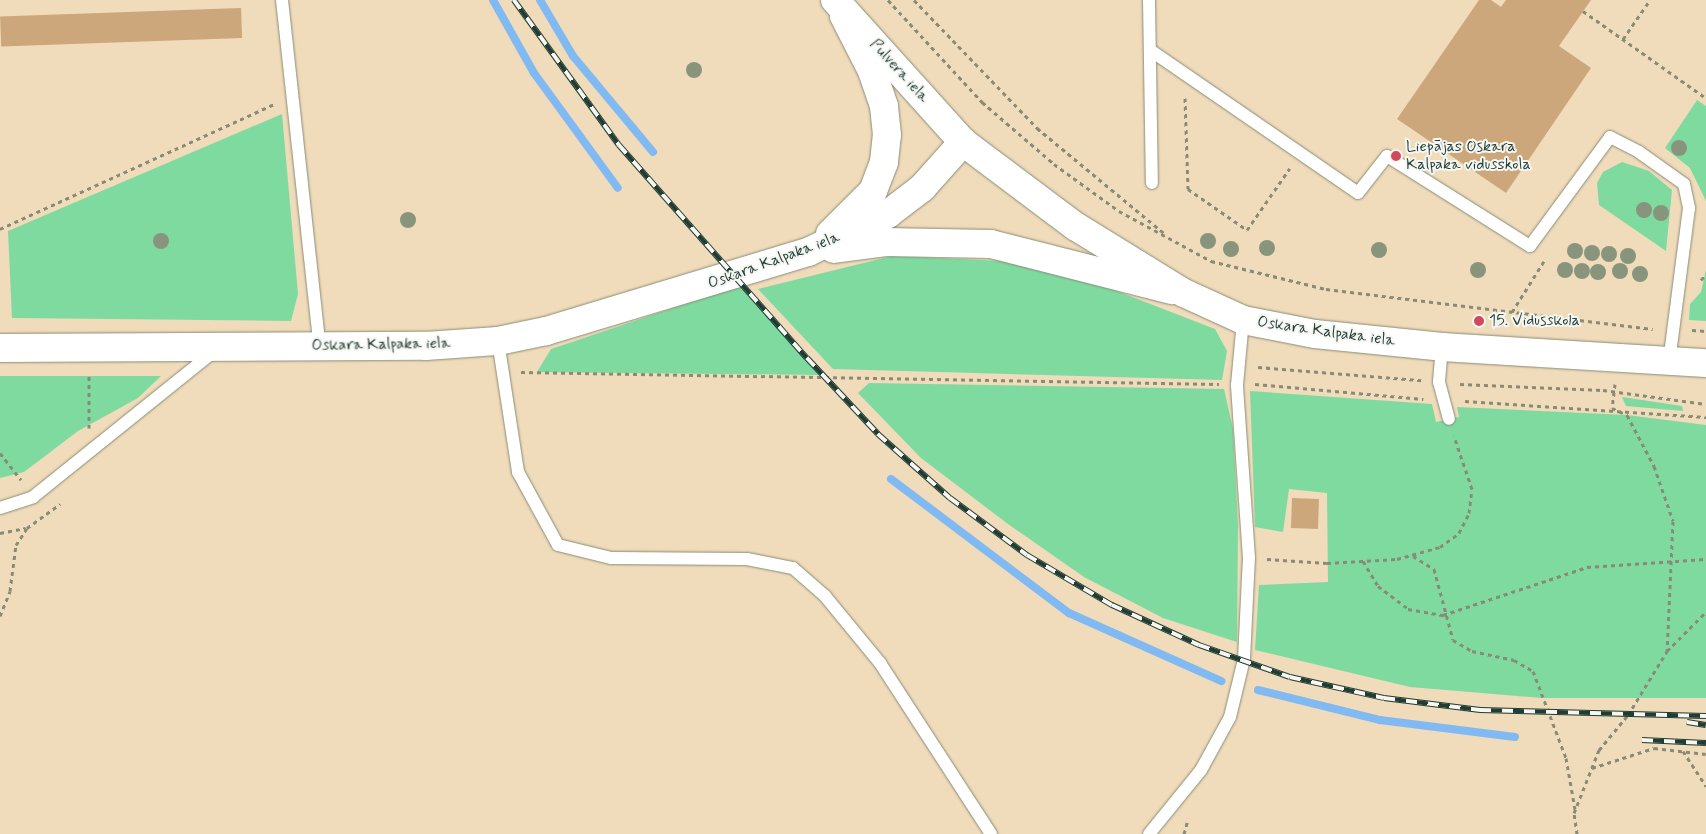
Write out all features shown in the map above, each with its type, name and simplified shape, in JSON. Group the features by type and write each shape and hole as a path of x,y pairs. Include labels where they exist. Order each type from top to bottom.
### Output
{"street":[{"name":"Pulvera iela","path":"836,2 964,142"},
{"path":"808,252 873,191 884,162 884,106 836,2"},
{"name":"Oskara Kalpaka iela","path":"0,348 320,347 498,341 609,315 808,252 888,214 922,188 964,142 1075,226 1184,293 1243,320 1316,334 1442,347 1706,363"},
{"path":"808,252 886,242 991,244 1184,293"}],"lane":[{"path":"282,0 295,95 320,347"},
{"path":"1149,0 1152,183"},
{"path":"1150,50 1358,193 1387,156 1530,246 1610,137 1657,163 1684,184 1689,208 1670,330 1669,362"},
{"path":"1149,834 1201,770 1230,717 1244,659 1248,558 1237,385 1243,320"},
{"path":"498,341 518,472 558,545 611,558 747,559 793,568 825,596 880,663 991,834"},
{"path":"0,508 33,497 197,361 234,346"},
{"path":"1442,347 1439,382 1442,400 1449,419"}],"path":[{"path":"888,0 982,102 1046,158 1119,211 1211,261 1285,282 1512,312 1670,330 1706,330"},
{"path":"914,0 1037,128 1172,240"},
{"path":"1623,39 1650,0"},
{"path":"1584,11 1706,98"},
{"path":"1184,74 1188,189 1247,230 1301,154"},
{"path":"0,228 295,95"},
{"path":"1512,312 1549,254 1534,241"},
{"path":"1701,280 1706,274"},
{"path":"1238,369 1260,366 1439,382 1614,391 1706,404"},
{"path":"88,451 89,370"},
{"path":"503,372 1237,385 1442,400 1612,408 1706,417"},
{"path":"1612,408 1616,376"},
{"path":"1612,408 1627,415 1654,466 1673,521 1673,558 1667,651"},
{"path":"1248,558 1363,561 1412,556 1440,547 1459,533 1469,513 1472,489 1449,419"},
{"path":"0,453 33,497"},
{"path":"0,616 10,591 16,545 27,528 60,504"},
{"path":"0,533 27,528"},
{"path":"1412,556 1434,569 1442,615 1453,640 1472,652 1514,660 1533,671 1566,758 1575,809 1577,834"},
{"path":"1363,561 1378,586 1408,609 1442,615 1587,567 1673,558 1706,559"},
{"path":"1575,809 1599,750 1628,715 1667,651 1706,612"},
{"path":"1592,768 1641,750 1682,750 1706,754"},
{"path":"1682,750 1706,786"}],"green space":[{"path":"1697,100 1706,106 1706,201 1690,168 1665,148"},
{"path":"282,114 298,294 291,321 12,318 8,231"},
{"path":"1622,162 1649,171 1672,190 1666,251 1599,205 1597,183 1603,172"},
{"path":"892,256 1004,261 1109,288 1215,329 1227,351 1222,380 833,369 758,289"},
{"path":"1706,270 1706,321 1689,320 1690,304 1701,292"},
{"path":"739,286 823,375 537,372 551,349"},
{"path":"0,376 161,376 138,398 78,431 24,472 0,478"},
{"path":"869,383 1224,389 1233,429 1238,525 1237,642 1163,618 1084,577 1008,524 921,458 858,393"},
{"path":"1250,391 1432,404 1436,422 1459,417 1457,407 1627,415 1706,425 1706,698 1542,698 1410,687 1255,650 1259,585 1328,582 1327,493 1289,489 1283,532 1255,527"},
{"path":"1622,397 1682,406 1683,411 1626,406"}],"building":[{"path":"1479,0 1491,0 1501,7 1506,0 1591,0 1559,46 1591,68 1506,193 1397,119"},
{"path":"241,8 242,38 1,46 0,16"},
{"path":"1292,498 1319,499 1318,529 1291,528"}],"waterway":[{"path":"493,0 534,73 618,188"},
{"path":"540,0 573,56 653,152"},
{"path":"891,479 1069,613 1221,681"},
{"path":"1258,690 1380,720 1515,737"}],"railway":[{"path":"514,0 619,145 807,358 878,434 950,498 1027,555 1112,605 1199,645 1290,677 1384,698 1480,710 1706,716"},
{"path":"1687,722 1706,725"},
{"path":"1642,740 1706,743"}],"place":[{"name":"Liepājas Oskara Kalpaka vidusskola","path":"1396,156"},
{"name":"15. Vidusskola","path":"1479,321"}]}
